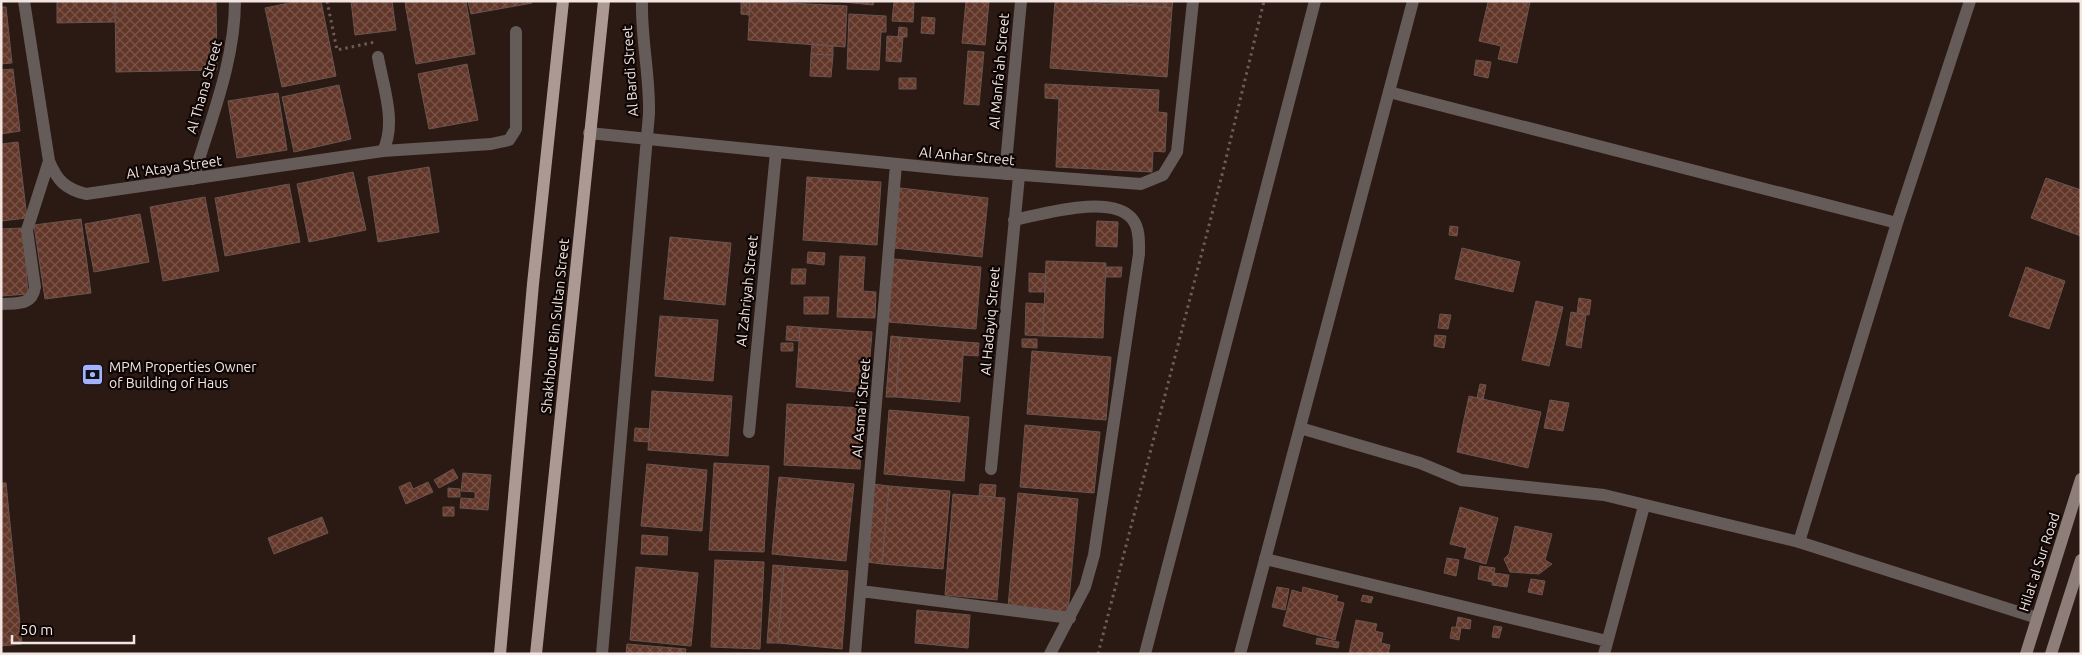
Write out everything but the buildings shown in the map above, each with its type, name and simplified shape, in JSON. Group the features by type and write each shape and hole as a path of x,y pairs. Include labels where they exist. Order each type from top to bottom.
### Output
{"main road":[{"name":"Shakhbout Bin Sultan Street","path":"500,654 533,284 563,1"},
{"name":"Shakhbout Bin Sultan Street","path":"536,654 604,1"},
{"name":"Hilat al Sur Road","path":"2026,654 2081,480"},
{"path":"2051,654 2081,560"}],"street":[{"name":"Al 'Ataya Street","path":"24,1 49,161 55,177 62,184 86,194 383,151 491,144 510,140 516,129 516,32"},
{"name":"Al Thana Street","path":"193,179 230,58 235,1"},
{"name":"Al Bardi Street","path":"602,654 647,139 649,97 642,38 642,1"},
{"name":"Al Manfa'ah Street","path":"1005,174 1021,1"},
{"name":"Al Anhar Street","path":"589,133 1019,176 1128,185 1154,181 1163,175 1177,152 1193,1"},
{"path":"1145,654 1315,1"},
{"path":"1240,654 1413,1"},
{"path":"1799,542 1897,223 1970,1"},
{"path":"378,57 386,100 390,138 383,151"},
{"path":"1389,92 1897,223"},
{"name":"Al Zahriyah Street","path":"749,432 776,152"},
{"path":"1,304 23,303 30,300 34,295 35,287 27,230 49,161"},
{"name":"Al Asma'i Street","path":"855,654 896,164"},
{"name":"Al Hadayiq Street","path":"991,469 1019,176"},
{"path":"1014,220 1082,208 1114,208 1124,211 1135,222 1139,239 1140,254 1094,554 1085,587 1050,654"},
{"path":"1300,428 1420,463 1461,480 1604,495 1799,542 2037,618"},
{"path":"1265,559 1605,648 1644,506"},
{"path":"2059,627 2081,583"},
{"path":"861,591 1070,618"}],"path":[{"path":"327,1 338,50 375,42 378,57"},
{"path":"1098,654 1264,1"}],"place":[{"name":"MPM Properties Owner of Building of Haus","path":"93,375"}]}
